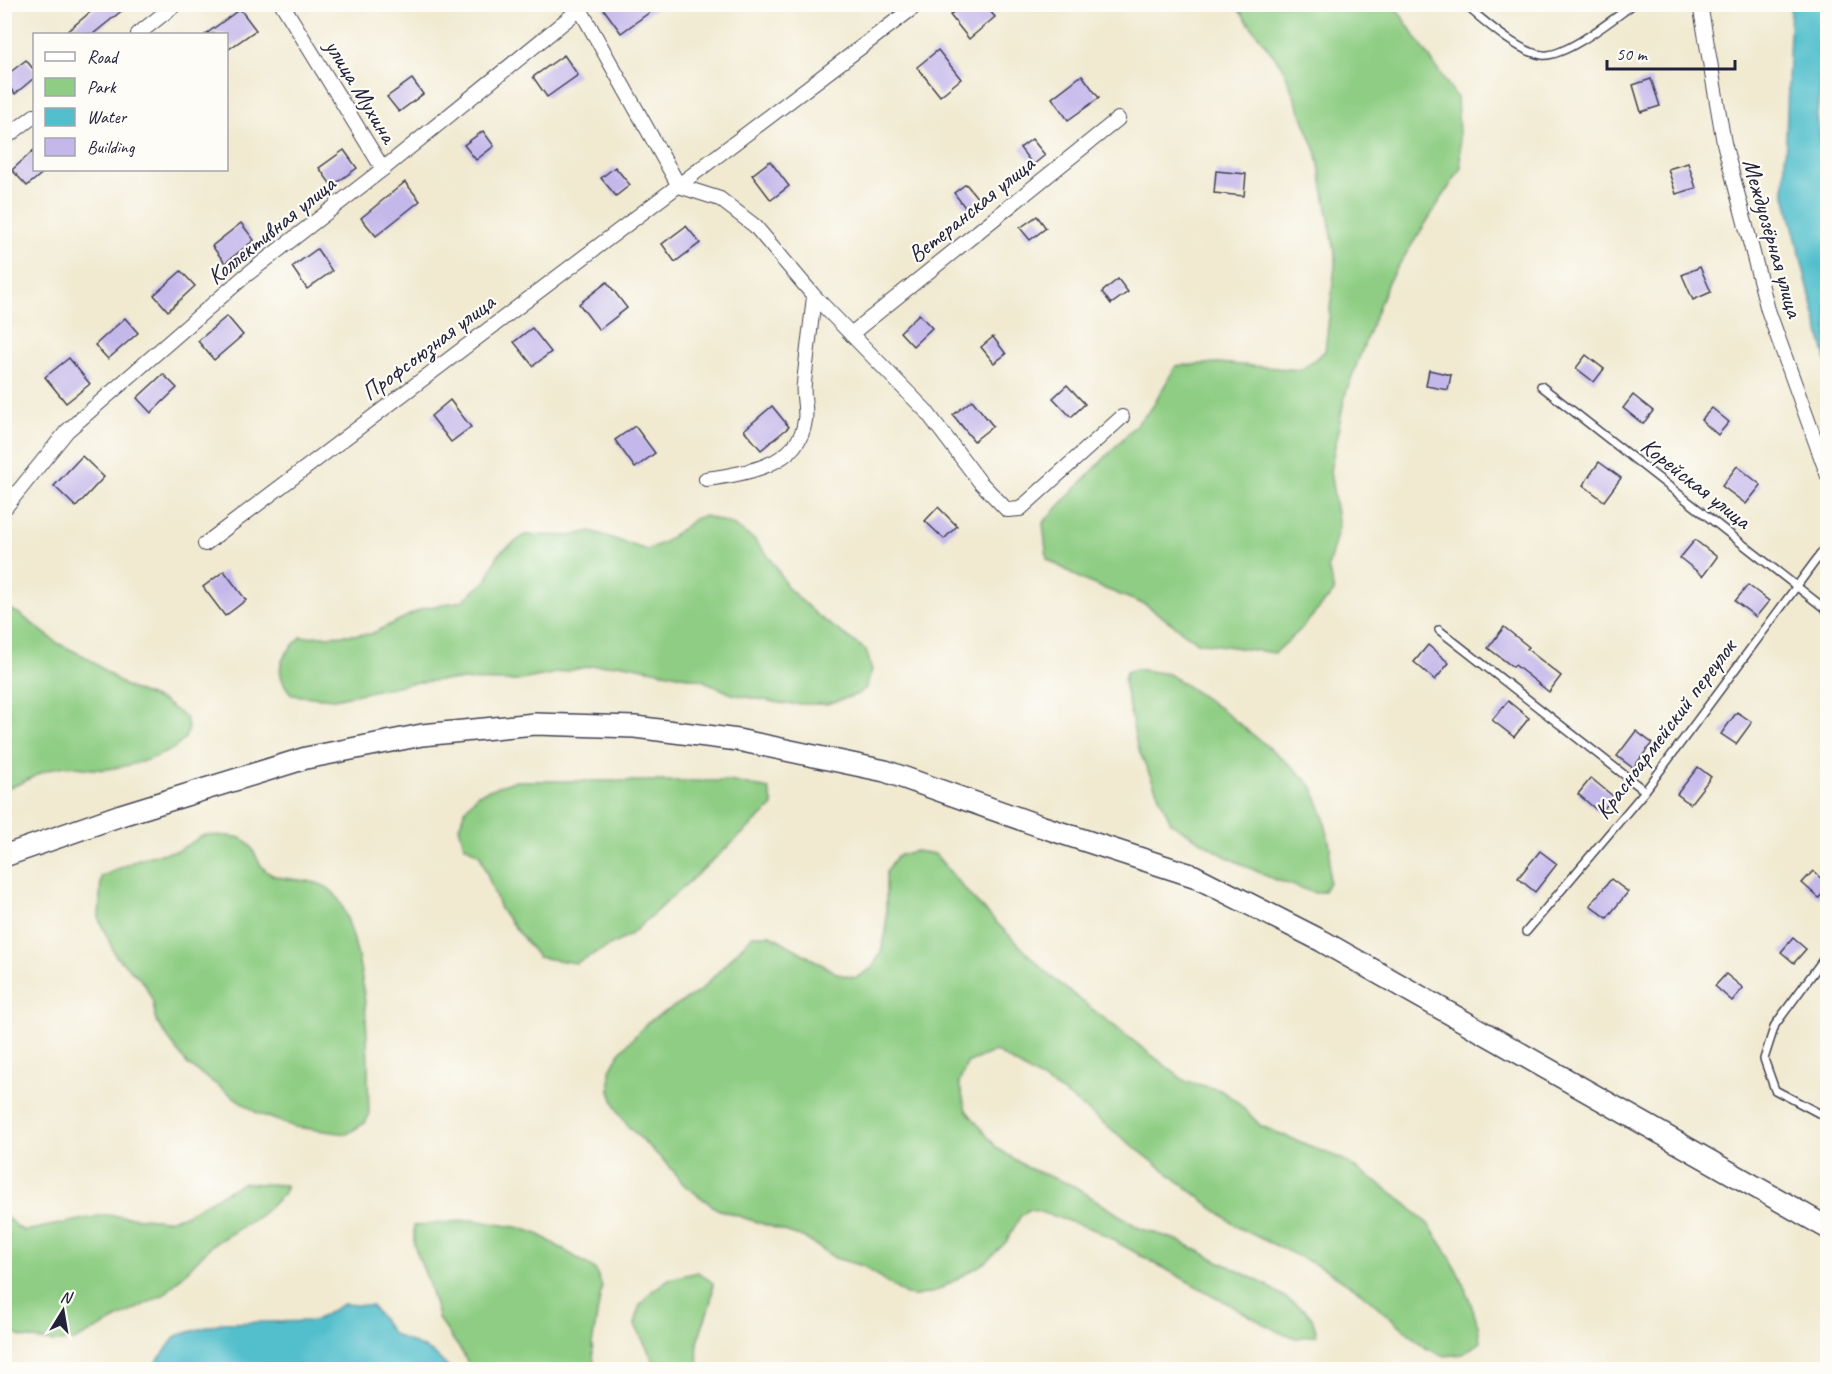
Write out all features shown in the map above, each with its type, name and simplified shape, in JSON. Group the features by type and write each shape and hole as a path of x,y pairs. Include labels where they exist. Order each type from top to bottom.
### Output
{"main road":[{"path":"4,856 121,815 306,758 422,735 536,724 635,727 738,740 885,771 1040,826 1194,876 1342,952 1827,1228"}],"street":[{"path":"139,33 176,4"},
{"name":"улица Мухина","path":"282,4 383,170"},
{"name":"Профсоюзная улица","path":"205,544 918,4"},
{"name":"Междуозёрная улица","path":"1700,4 1724,143 1762,288 1827,476"},
{"path":"582,7 679,186 720,199 755,226 814,296 926,411 980,482 1007,510 1020,509 1122,417"},
{"name":"Коллективная улица","path":"4,509 67,431 245,276 383,170 582,7"},
{"path":"4,139 33,117"},
{"name":"Ветеранская улица","path":"851,334 1118,119"},
{"path":"706,478 737,474 765,465 785,456 798,442 806,420 803,385 814,296"}],"lane":[{"path":"1464,4 1516,45 1542,55 1562,52 1634,4"},
{"name":"Корейская улица","path":"1541,386 1827,611"},
{"name":"Красноармейский переулок","path":"1526,932 1645,791 1827,544"},
{"path":"1440,630 1645,791"},
{"path":"1827,953 1775,1025 1764,1059 1774,1090 1827,1118"}],"green space":[{"path":"1235,5 1394,5 1457,98 1461,168 1388,282 1345,395 1330,471 1339,527 1328,567 1334,592 1298,632 1275,653 1197,642 1146,605 1085,581 1047,559 1043,523 1151,409 1176,366 1218,363 1301,370 1325,351 1336,258 1317,154 1283,68"},
{"path":"705,516 731,524 755,540 773,562 788,588 818,616 866,650 872,670 865,689 856,695 827,704 785,704 732,694 702,680 624,664 592,666 516,681 442,680 411,683 334,699 292,695 282,678 280,671 284,657 301,637 371,634 424,608 462,601 486,581 499,553 525,535 572,536 591,531 647,550 664,542 696,518"},
{"path":"5,607 18,613 59,644 86,657 127,687 164,702 186,718 188,732 181,743 173,749 138,763 102,769 57,767 5,789"},
{"path":"1136,669 1169,674 1221,709 1294,768 1313,788 1323,814 1330,846 1329,882 1324,891 1315,893 1271,878 1225,856 1171,823 1137,746 1124,681 1126,672"},
{"path":"514,781 729,781 769,789 773,806 629,936 576,963 538,957 500,909 480,855 464,845 459,827 465,810 478,794"},
{"path":"204,835 240,838 249,845 266,871 272,875 326,887 336,895 343,907 356,947 364,994 369,1115 365,1123 347,1134 295,1127 257,1113 187,1064 156,1021 153,1002 144,983 116,956 99,919 101,877 141,858 179,850"},
{"path":"916,851 935,854 973,899 1051,977 1185,1081 1220,1090 1235,1100 1261,1126 1342,1159 1397,1196 1428,1224 1449,1255 1466,1289 1478,1325 1480,1342 1463,1354 1444,1356 1426,1348 1362,1293 1327,1270 1239,1228 1067,1095 995,1051 967,1063 959,1083 966,1110 997,1148 1028,1168 1074,1186 1139,1228 1177,1240 1266,1285 1306,1311 1312,1318 1317,1335 1297,1338 1279,1332 1095,1230 1038,1211 1028,1210 1020,1217 1006,1242 986,1262 935,1292 916,1296 906,1295 863,1266 835,1258 803,1237 717,1209 684,1185 671,1168 627,1125 616,1108 610,1091 610,1070 620,1052 648,1022 700,991 753,935 771,935 838,974 856,978 872,968 881,952 886,933 886,872 897,856"},
{"path":"242,1183 286,1185 284,1193 261,1215 212,1245 165,1294 74,1341 53,1342 22,1337 5,1330 5,1215 17,1227 25,1231 104,1215 166,1220 183,1216"},
{"path":"472,1220 521,1228 538,1234 595,1269 602,1286 592,1344 594,1363 599,1369 471,1369 439,1320 428,1281 414,1245 414,1226"},
{"path":"698,1272 713,1283 710,1305 699,1337 698,1358 701,1369 651,1369 654,1362 635,1325 639,1307 652,1291 669,1279"}],"water":[{"path":"1791,5 1827,5 1827,43 1817,115 1828,195 1827,363 1784,191"},
{"path":"343,1304 372,1306 393,1334 432,1352 450,1369 153,1369 176,1336 221,1323 314,1321"}],"building":[{"path":"100,4 130,4 94,33 65,33"},
{"path":"600,4 661,4 621,33"},
{"path":"963,4 984,4 995,17 969,39 950,15"},
{"path":"240,9 256,30 228,50 228,33 207,33"},
{"path":"938,50 961,79 940,96 917,67"},
{"path":"564,55 578,75 547,97 533,77"},
{"path":"26,60 33,69 33,79 15,94 4,81 4,77"},
{"path":"1082,75 1099,98 1068,120 1052,98"},
{"path":"412,79 423,94 399,112 387,97"},
{"path":"1651,79 1660,106 1641,112 1633,85"},
{"path":"483,131 494,146 476,160 464,145"},
{"path":"1032,139 1045,155 1033,165 1020,148"},
{"path":"344,150 357,168 332,186 319,168"},
{"path":"33,151 33,171 45,171 27,186 12,170"},
{"path":"770,161 789,186 771,200 752,175"},
{"path":"1688,163 1696,188 1676,194 1668,169"},
{"path":"615,167 630,185 616,196 601,178"},
{"path":"1216,171 1246,174 1244,196 1214,193"},
{"path":"405,182 420,201 376,236 361,218"},
{"path":"966,184 979,200 967,210 954,193"},
{"path":"1037,216 1046,228 1030,240 1020,228"},
{"path":"241,223 254,240 225,263 212,246"},
{"path":"686,226 700,243 675,262 662,244"},
{"path":"317,249 332,271 307,289 292,267"},
{"path":"1700,267 1711,292 1693,300 1682,275"},
{"path":"181,271 195,286 168,311 154,295"},
{"path":"1118,279 1128,292 1111,304 1102,292"},
{"path":"607,282 627,308 599,330 579,304"},
{"path":"919,314 932,328 913,346 900,332"},
{"path":"227,316 243,335 214,360 198,341"},
{"path":"125,318 138,333 108,359 95,345"},
{"path":"532,328 551,352 533,366 514,342"},
{"path":"993,337 1006,354 994,363 981,347"},
{"path":"1586,355 1604,369 1594,382 1576,368"},
{"path":"69,358 90,384 66,403 45,377"},
{"path":"1429,370 1451,375 1448,390 1426,386"},
{"path":"163,374 177,388 151,413 137,398"},
{"path":"1067,385 1085,404 1071,417 1053,398"},
{"path":"1633,395 1653,411 1643,424 1623,408"},
{"path":"450,400 471,427 451,442 431,416"},
{"path":"972,400 993,426 974,441 953,415"},
{"path":"772,406 789,427 761,450 744,430"},
{"path":"1712,408 1729,422 1718,435 1701,420"},
{"path":"635,426 655,453 635,468 615,440"},
{"path":"82,456 104,477 76,507 54,486"},
{"path":"1599,462 1621,478 1604,501 1583,485"},
{"path":"1737,466 1761,485 1746,504 1722,486"},
{"path":"938,507 957,526 944,539 925,521"},
{"path":"1695,540 1717,557 1703,576 1680,558"},
{"path":"224,571 246,600 225,616 203,587"},
{"path":"1748,585 1769,601 1756,617 1735,601"},
{"path":"1504,627 1561,676 1549,692 1515,665 1513,667 1488,648"},
{"path":"1428,645 1449,663 1435,680 1414,662"},
{"path":"1508,701 1529,718 1514,737 1492,720"},
{"path":"1737,712 1752,722 1736,744 1721,734"},
{"path":"1636,731 1652,743 1633,768 1617,756"},
{"path":"1698,767 1711,777 1690,804 1677,794"},
{"path":"1591,778 1614,797 1600,813 1578,794"},
{"path":"1540,851 1557,864 1535,892 1518,878"},
{"path":"1813,871 1827,884 1827,888 1819,898 1802,883"},
{"path":"1611,879 1628,892 1607,918 1590,905"},
{"path":"1793,938 1806,949 1794,963 1781,952"},
{"path":"1726,974 1743,988 1732,1001 1715,986"}]}
